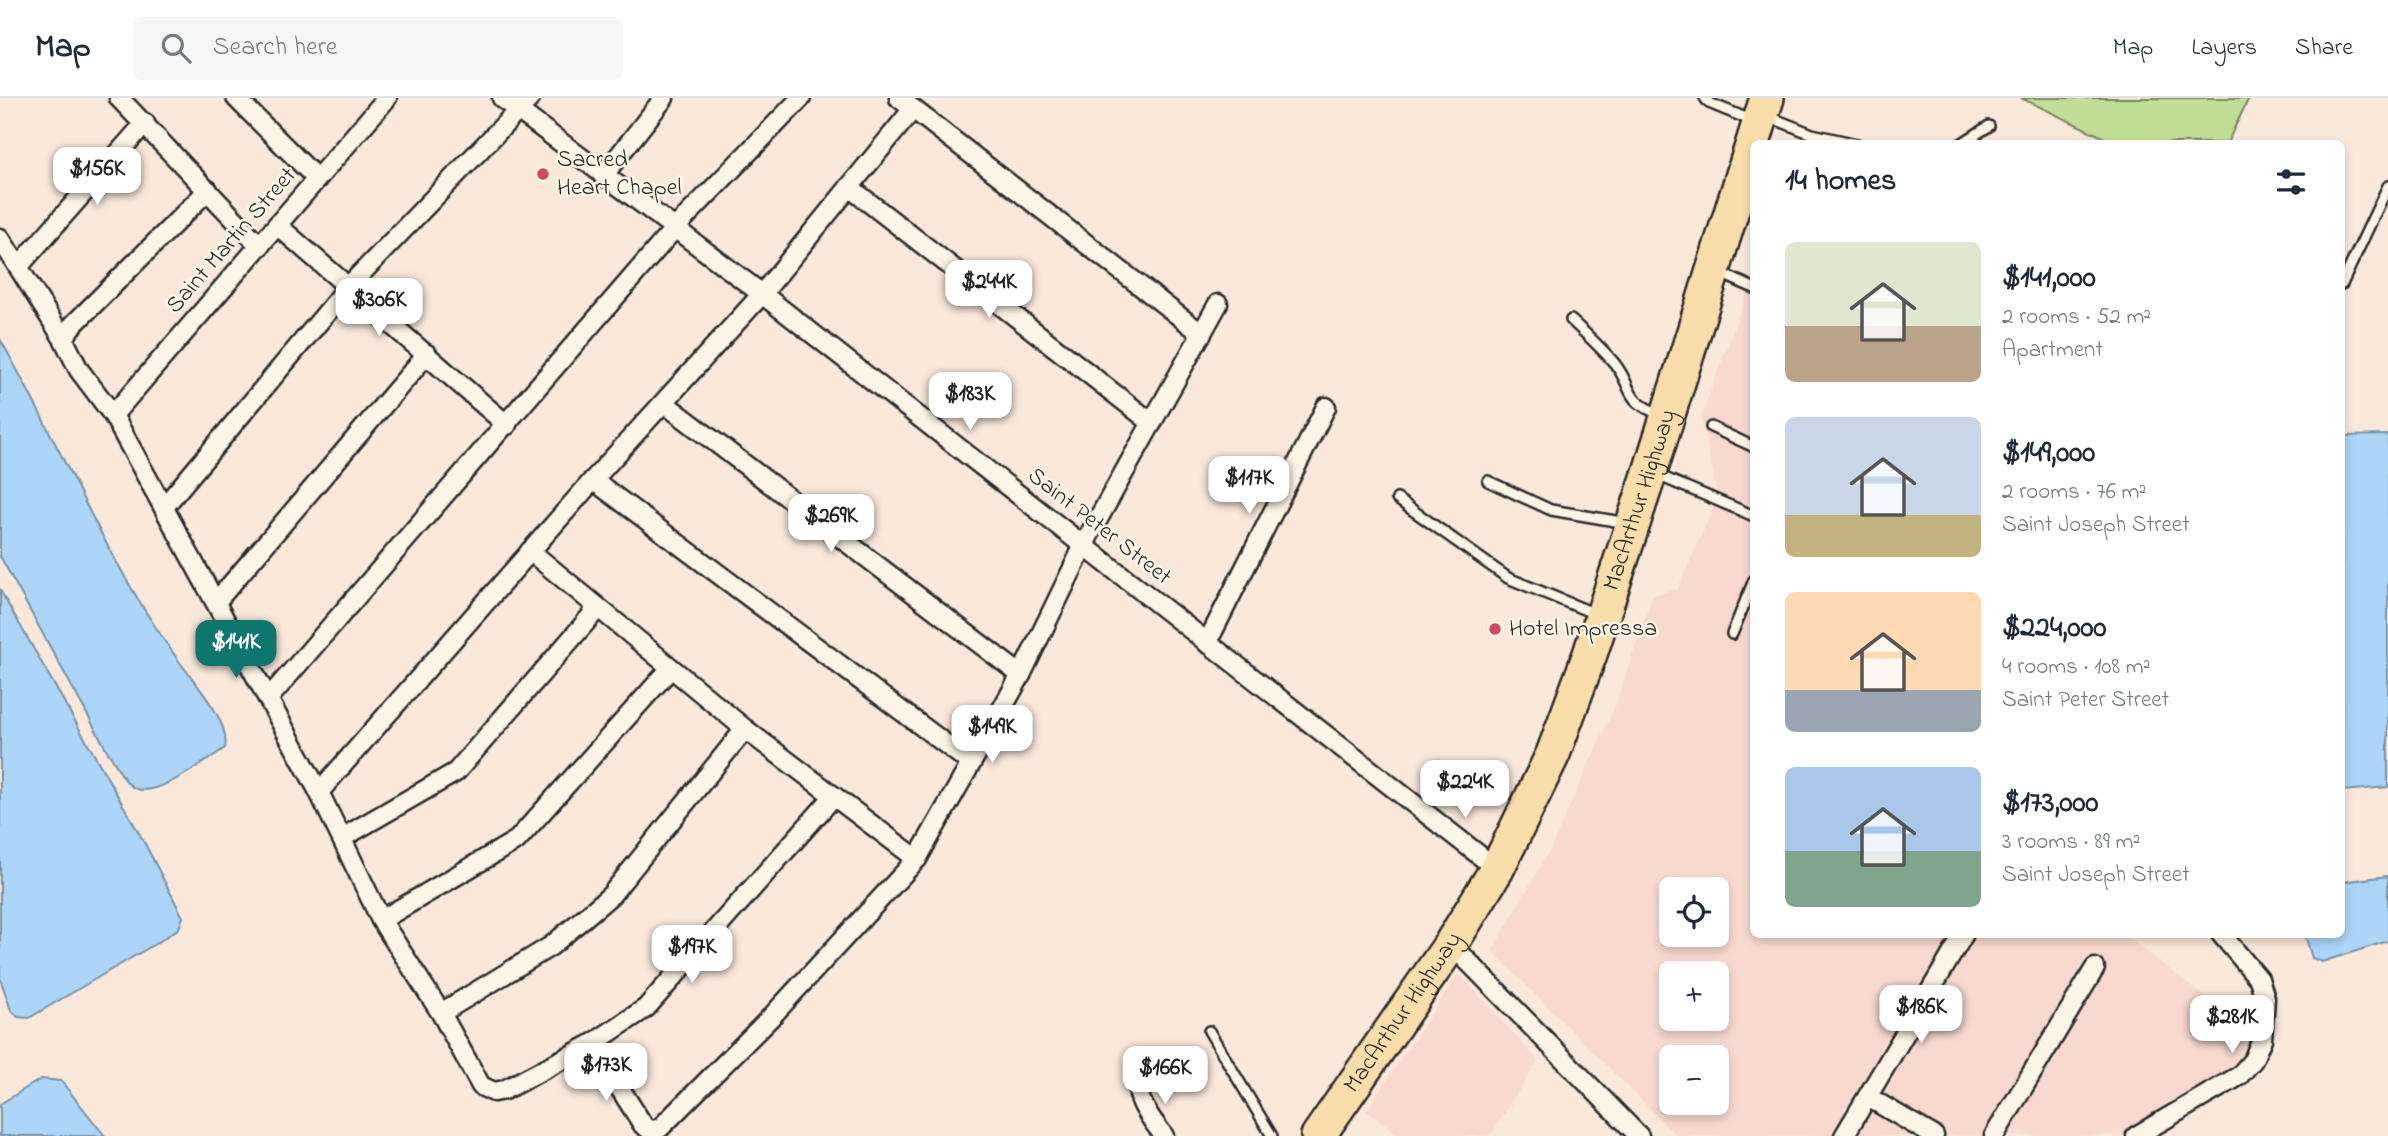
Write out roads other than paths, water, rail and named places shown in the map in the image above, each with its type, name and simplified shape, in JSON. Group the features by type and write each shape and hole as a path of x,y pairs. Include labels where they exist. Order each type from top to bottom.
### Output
{"highway":[{"name":"MacArthur Highway","path":"1754,140 1763,112"},
{"name":"MacArthur Highway","path":"1313,1135 1451,944 1497,869 1553,754 1633,524 1750,153"}],"street":[{"path":"119,98 260,246"},
{"path":"236,98 317,179"},
{"path":"362,98 381,105"},
{"name":"Saint Peter Street","path":"502,98 524,105 603,176 762,294 1497,869"},
{"path":"603,176 664,98"},
{"path":"268,699 674,229 801,98"},
{"path":"319,792 593,480 762,294 849,187 906,104 1202,334"},
{"name":"Saint Martin Street","path":"113,415 381,105"},
{"path":"164,507 349,286 524,105"},
{"path":"19,266 145,123"},
{"path":"849,187 1153,423"},
{"path":"64,340 70,328 208,190"},
{"path":"278,225 507,425"},
{"path":"0,237 64,340 89,386 113,415 319,792 381,919 440,1013 481,1086 494,1092 504,1090 592,1044 646,1009 834,796"},
{"path":"592,1044 643,1125 652,1131 660,1128 772,1016 917,859 1021,675 1084,546 1218,304"},
{"path":"216,602 428,354"},
{"path":"664,403 1021,675"},
{"path":"1207,643 1326,407"},
{"path":"593,480 971,763"},
{"path":"530,551 745,729 917,859"},
{"path":"342,838 456,772 598,608"},
{"path":"381,919 517,839 607,735 671,668"},
{"path":"440,1013 551,946 611,895 745,729"},
{"path":"1844,1136 1962,938"},
{"path":"2136,1136 2239,1076 2253,1060 2262,1039 2265,998 2259,979 2224,938"},
{"path":"1451,944 1639,1136"},
{"path":"1994,1136 2095,968"},
{"path":"1139,1076 1137,1088 1148,1114 1164,1136"},
{"path":"1868,1097 1934,1136"}],"lane":[{"path":"1705,98 1709,103 1763,112 1812,134 1839,140"},
{"path":"1967,140 1989,126"},
{"path":"2345,278 2388,186"},
{"path":"1713,270 1750,286"},
{"path":"1571,320 1616,366 1630,396 1641,406 1668,417"},
{"path":"1711,427 1750,445"},
{"path":"1650,472 1750,514"},
{"path":"1488,481 1550,510 1633,524"},
{"path":"1398,499 1508,578 1602,617"},
{"path":"1732,634 1750,590"},
{"path":"1209,1031 1272,1136"}],"water":[{"path":"0,339 127,581 176,657 209,701 222,726 225,748 165,785 140,790 125,779 0,556"},
{"path":"2388,435 2388,787 2345,791 2345,436"},
{"path":"0,590 143,840 183,917 179,928 160,941 29,1018 18,1017 11,1010 0,978"},
{"path":"2388,876 2388,941 2322,962 2312,958 2306,938 2345,938 2345,882"},
{"path":"41,1079 61,1081 105,1136 0,1136 0,1104"}],"place":[{"name":"Sacred Heart Chapel","path":"543,174"},
{"name":"Hotel Impressa","path":"1495,629"}]}
